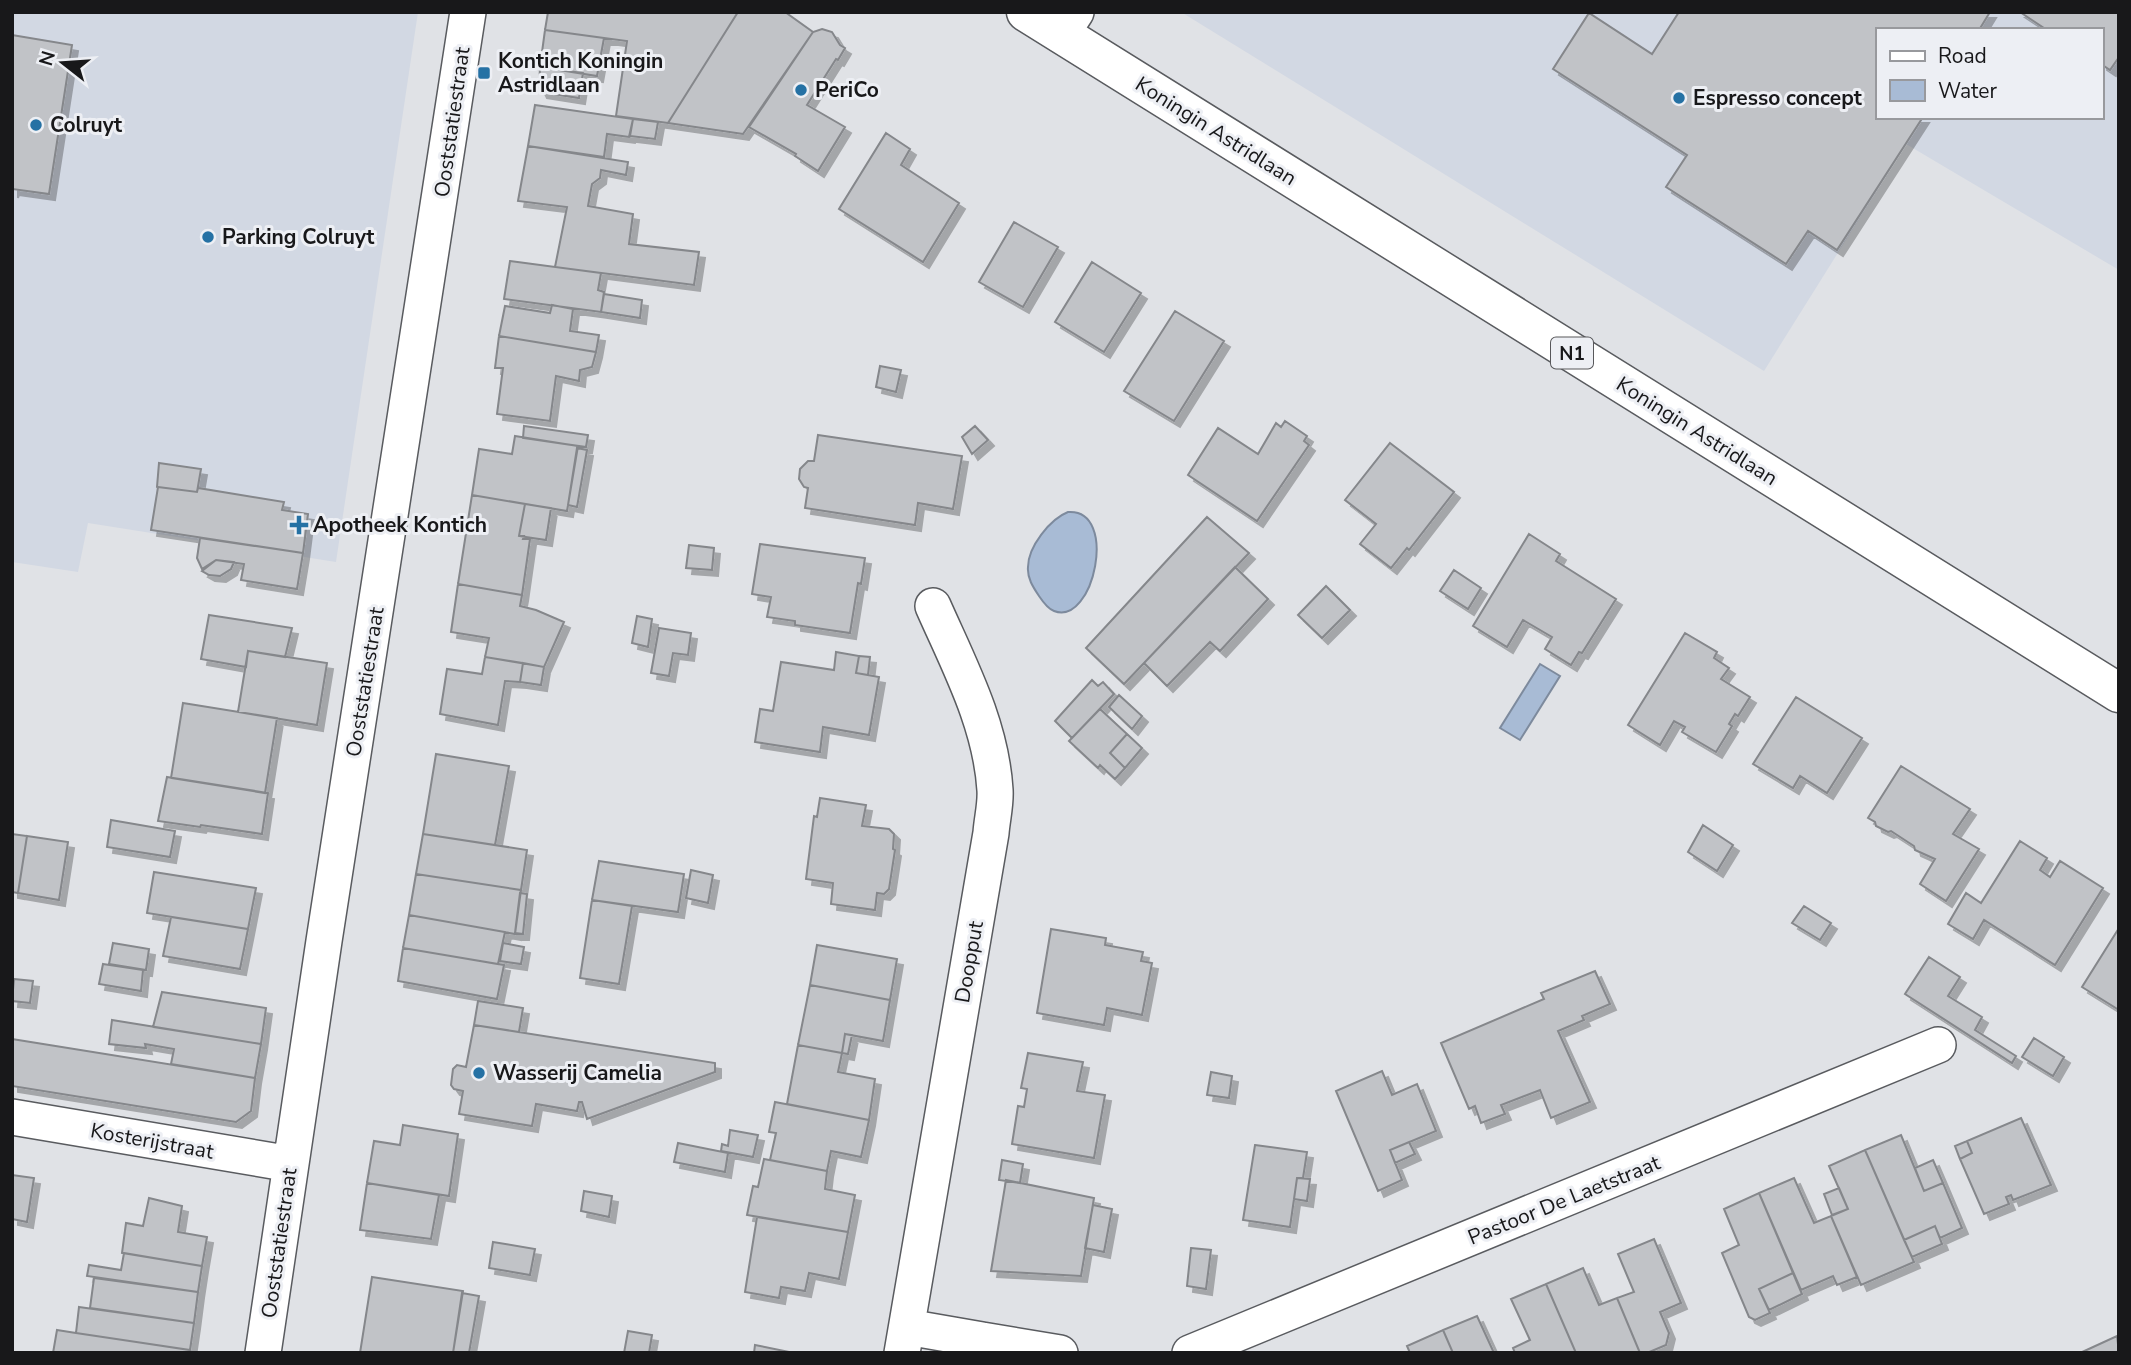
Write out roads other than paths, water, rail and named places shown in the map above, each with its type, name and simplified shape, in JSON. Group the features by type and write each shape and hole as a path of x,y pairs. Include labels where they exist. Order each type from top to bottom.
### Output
{"main road":[{"name":"Koningin Astridlaan","path":"1026,12 1068,24 2119,693"}],"street":[{"name":"Ooststatiestraat","path":"263,1353 468,12"},
{"name":"Doopput","path":"933,606 975,700 989,745 996,792 904,1340 981,1347"},
{"name":"Pastoor De Laetstraat","path":"1190,1353 1938,1045"},
{"name":"Kosterijstraat","path":"12,1117 291,1164"},
{"path":"981,1347 1060,1353"}],"water":[{"path":"1068,512 1084,516 1093,528 1097,546 1095,566 1089,586 1080,602 1068,611 1054,611 1044,603 1031,582 1029,559 1041,535 1054,521"},
{"path":"1540,664 1560,676 1520,740 1500,728"}],"place":[{"name":"Kontich Koningin Astridlaan","path":"484,73"},
{"name":"PeriCo","path":"801,90"},
{"name":"Espresso concept","path":"1679,98"},
{"name":"Colruyt","path":"36,125"},
{"name":"Parking Colruyt","path":"208,237"},
{"name":"Apotheek Kontich","path":"299,525"},
{"name":"Wasserij Camelia","path":"479,1073"}]}
